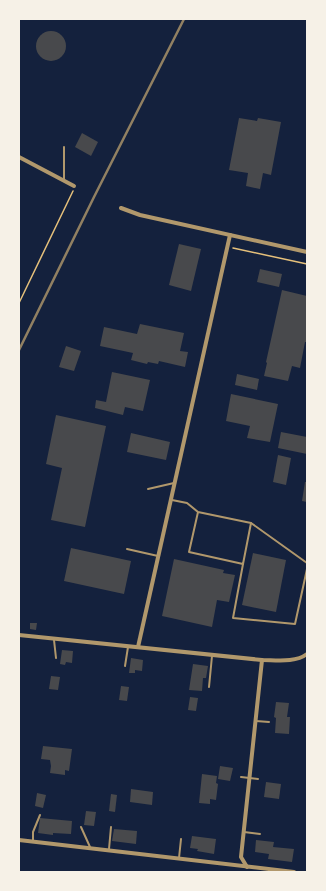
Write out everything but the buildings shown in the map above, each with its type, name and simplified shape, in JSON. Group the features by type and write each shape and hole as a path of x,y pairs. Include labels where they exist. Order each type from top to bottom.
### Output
{"street":[{"path":"19,157 74,186"},
{"path":"121,208 140,215 307,252"},
{"path":"138,647 230,235"},
{"path":"19,635 262,660 289,661 306,655"},
{"path":"246,867 241,857 254,721 262,660"},
{"path":"19,840 294,872"}],"lane":[{"path":"64,147 64,181"},
{"path":"148,489 175,482"},
{"path":"172,500 187,503 198,512 251,523 307,563"},
{"path":"198,512 189,552 243,564"},
{"path":"251,523 233,618 295,624 307,569"},
{"path":"127,549 159,557"},
{"path":"54,638 56,658"},
{"path":"126,666 128,646"},
{"path":"208,687 212,654"},
{"path":"254,721 268,722"},
{"path":"241,777 258,779"},
{"path":"33,842 33,832 40,815"},
{"path":"80,827 91,848"},
{"path":"109,850 110,827"},
{"path":"243,832 260,834"},
{"path":"180,858 181,838"}],"path":[{"path":"19,303 74,186"},
{"path":"228,247 307,264"}],"railway":[{"path":"19,350 184,19"}]}
